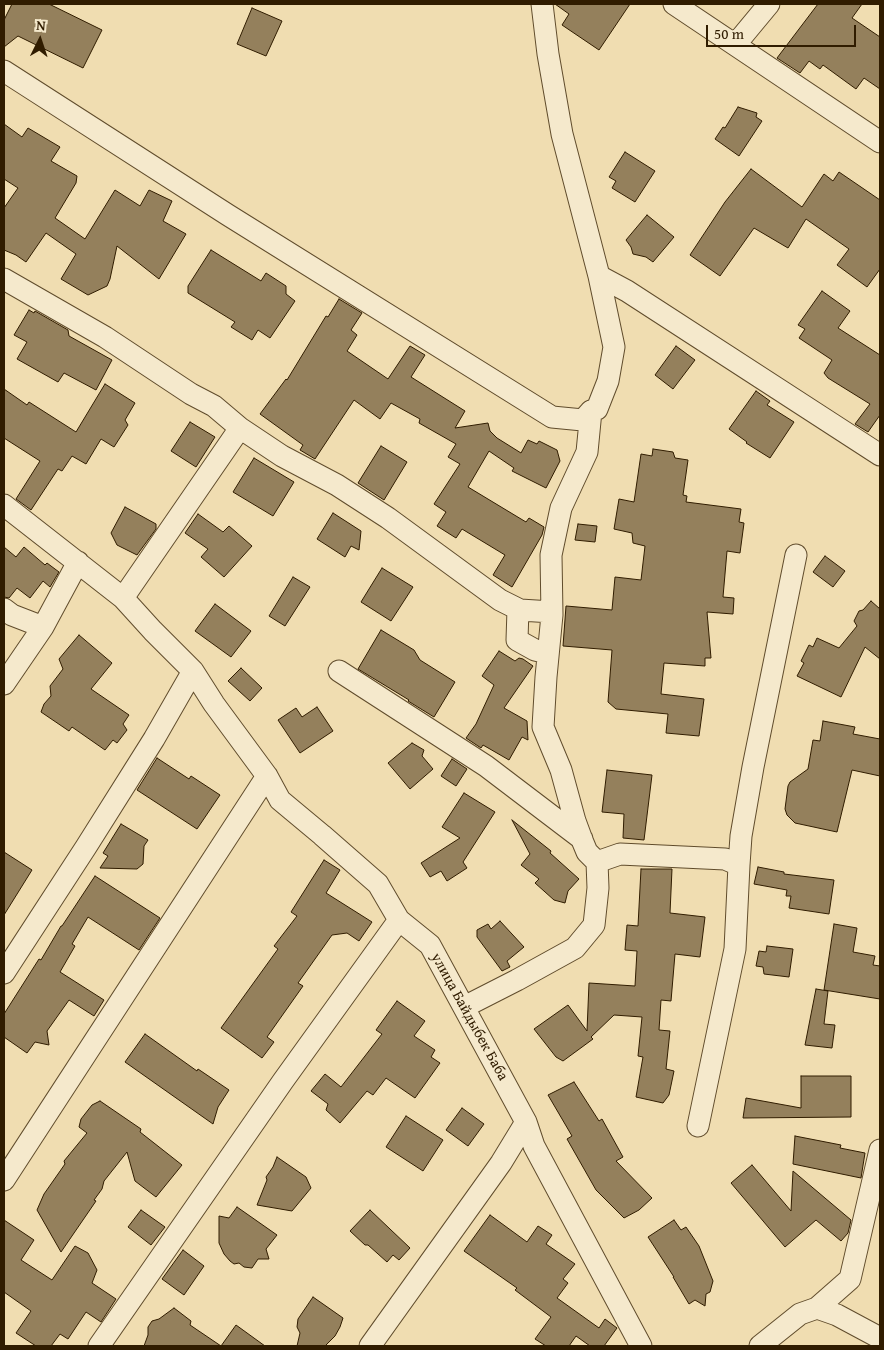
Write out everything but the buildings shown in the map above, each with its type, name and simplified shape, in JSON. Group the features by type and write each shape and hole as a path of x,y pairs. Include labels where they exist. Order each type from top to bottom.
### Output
{"street":[{"path":"4,71 228,215 552,417 583,420 591,410 597,409 608,381 614,347 599,276 562,134 548,54 542,4"},
{"path":"674,4 880,142"},
{"path":"735,45 769,4"},
{"path":"599,276 627,291 880,454"},
{"path":"4,279 105,336 191,394 214,406 240,428 282,456 337,484 388,518 500,600 518,609 552,612"},
{"path":"464,1007 575,948 594,926 598,888 597,862 587,852 582,840 561,770 543,728 552,612 551,554 561,508 587,452 591,410"},
{"path":"123,598 240,428"},
{"name":"улица Байдыбек Баба","path":"4,504 123,598 193,671 214,704 268,776 280,800 378,884 399,920 430,945 526,1122 534,1146 641,1346"},
{"path":"698,1126 735,949 741,836 796,555"},
{"path":"4,684 43,627 78,562"},
{"path":"4,609 12,615 43,627"},
{"path":"518,609 517,640 535,650 548,653"},
{"path":"4,973 86,847 193,671"},
{"path":"339,672 486,766 582,840"},
{"path":"4,1180 268,776"},
{"path":"597,862 620,854 725,859 740,865"},
{"path":"100,1346 283,1081 399,920"},
{"path":"370,1346 501,1163 526,1122"},
{"path":"760,1346 800,1314 817,1308 850,1279 880,1150"},
{"path":"817,1308 837,1315 880,1338"}]}
